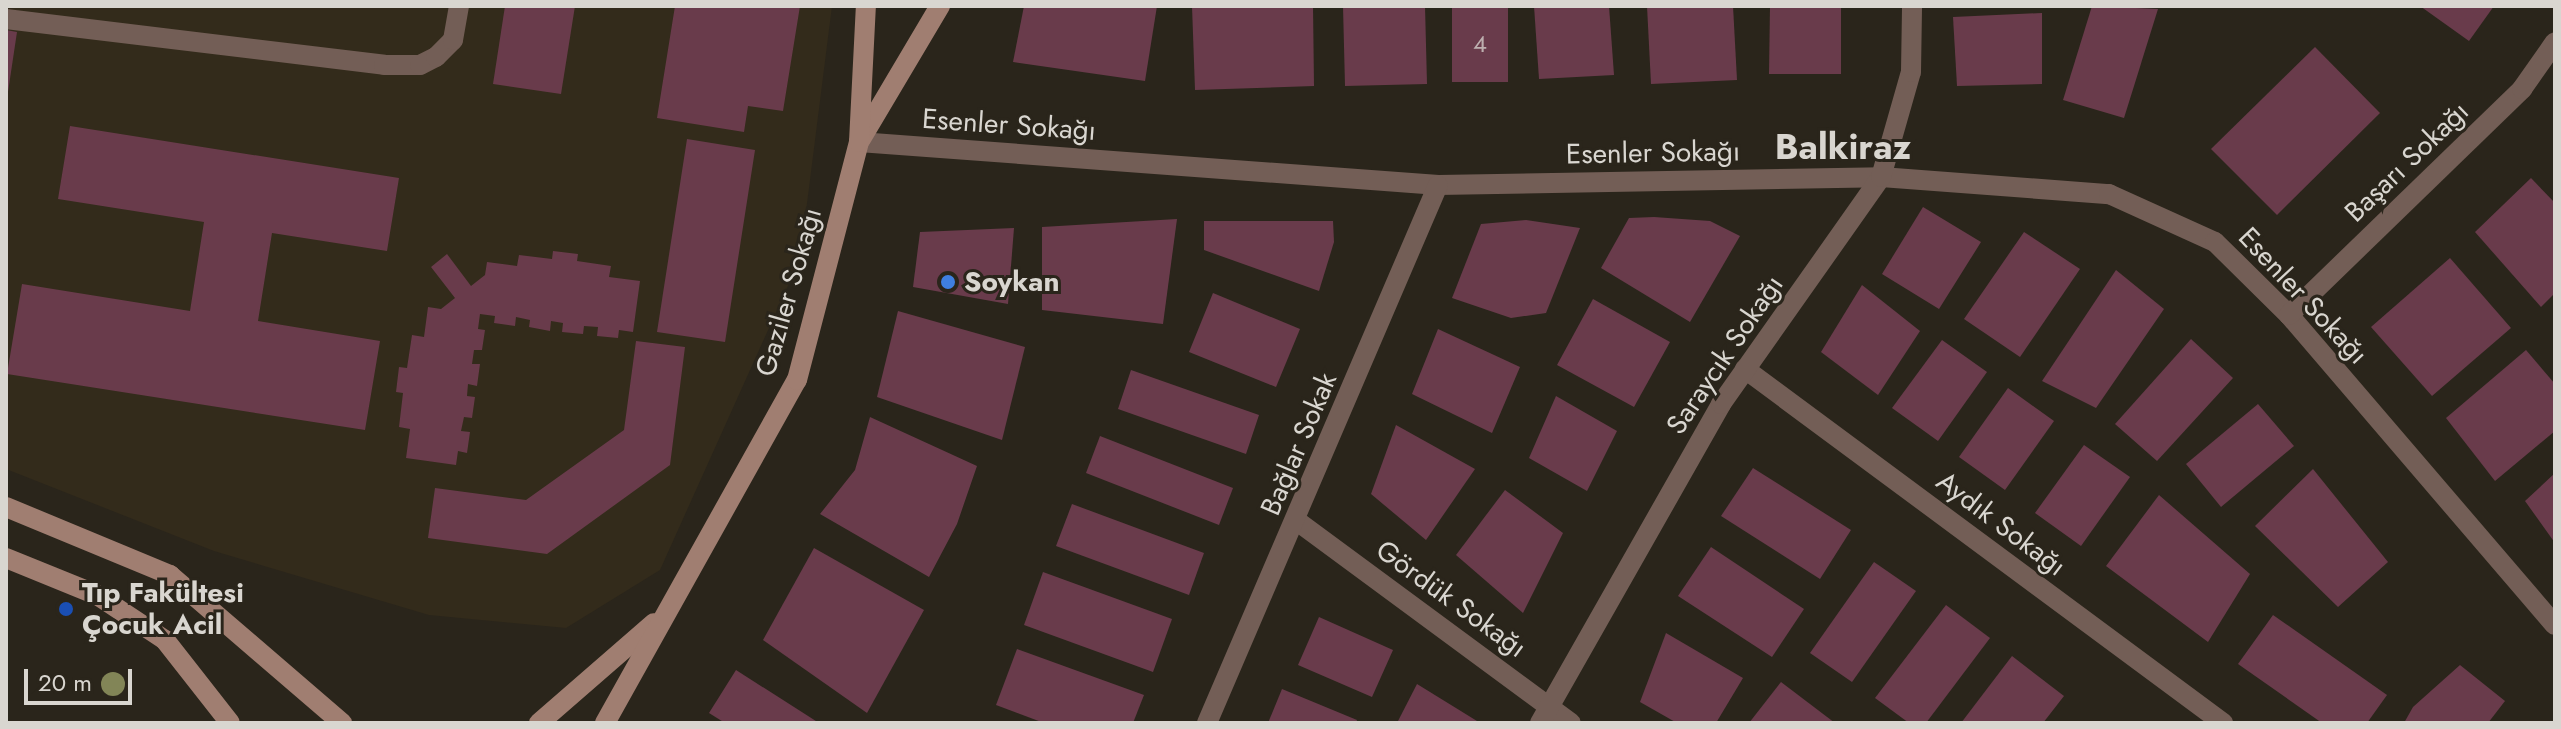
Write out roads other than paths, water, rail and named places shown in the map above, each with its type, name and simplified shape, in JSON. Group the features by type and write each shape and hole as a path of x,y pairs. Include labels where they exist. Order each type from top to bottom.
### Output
{"street":[{"path":"6,19 384,65 420,65 436,57 453,40 459,6"},
{"name":"Gaziler Sokağı","path":"605,723 797,380 859,142 866,6"},
{"path":"859,142 940,6"},
{"name":"Saraycık Sokağı","path":"1544,714 1745,369 1881,177 1911,72 1912,6"},
{"name":"Başarı Sokağı","path":"2289,315 2522,89 2555,42"},
{"name":"Esenler Sokağı","path":"859,142 1438,185 1881,177 2109,194 2215,242 2289,315 2555,625"},
{"name":"Bağlar Sokak","path":"1207,723 1297,521 1438,185"},
{"name":"Aydık Sokağı","path":"1745,369 2223,723"},
{"path":"6,507 170,575 342,723"},
{"name":"Gördük Sokağı","path":"1297,521 1544,714 1571,723"},
{"path":"6,558 97,595 165,640 230,723"},
{"name":"Gaziler Sokağı","path":"539,723 666,613"}],"place":[{"name":"Soykan","path":"948,282"},
{"name":"Tıp Fakültesi Çocuk Acil","path":"66,609"}],"district":[{"name":"Balkiraz","path":"1843,147"}]}
